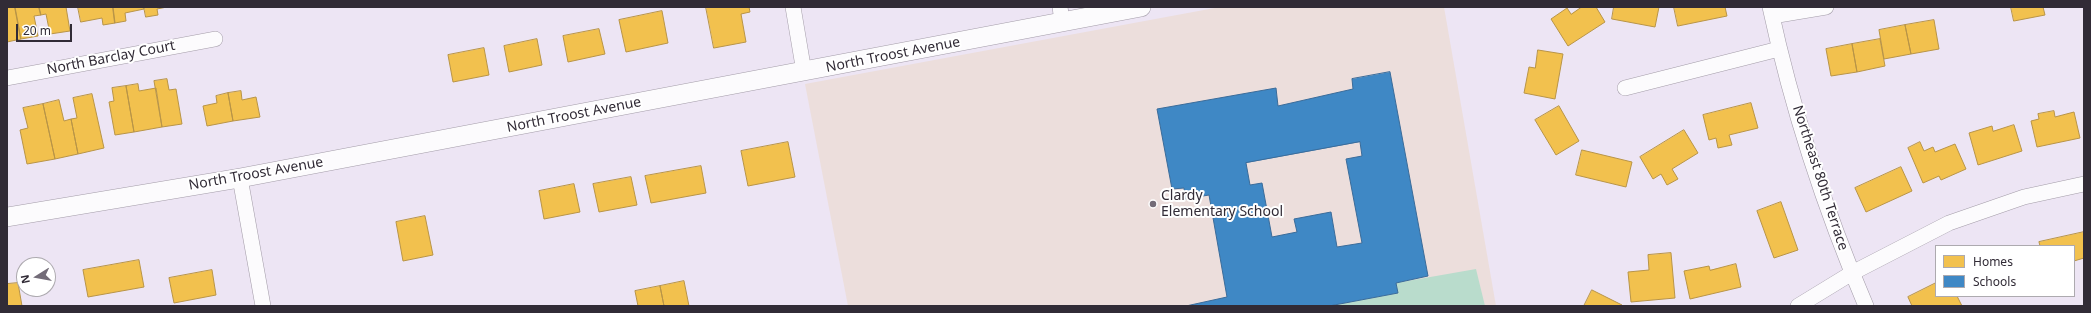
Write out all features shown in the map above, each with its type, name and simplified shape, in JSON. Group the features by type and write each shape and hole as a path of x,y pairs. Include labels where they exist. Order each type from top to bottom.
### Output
{"street":[{"path":"793,7 804,72"},
{"name":"North Troost Avenue","path":"7,216 240,178 804,72 1061,14 1141,7"},
{"path":"1771,12 1826,7"},
{"name":"Northeast 80th Terrace","path":"1771,12 1779,49 1808,147 1852,273 1866,306"},
{"name":"North Barclay Court","path":"7,78 215,39"},
{"path":"1625,88 1779,49"},
{"path":"240,178 264,306"},
{"path":"1798,306 1852,273 1949,224 2024,197 2084,184"}],"shaded area":[{"name":"Clardy Elementary School","path":"1220,7 1444,7 1496,306 848,306 805,84"}],"green space":[{"path":"1476,269 1485,306 1329,306 1398,293 1396,283"}],"building: Homes":[{"path":"7,7 15,7 21,39 7,42"},
{"path":"15,7 39,7 41,15 34,16 38,36 21,39"},
{"path":"39,7 66,7 70,31 50,34 46,14 41,15"},
{"path":"78,7 113,7 115,23 103,25 102,18 81,22"},
{"path":"113,7 144,7 144,9 125,13 126,21 115,23"},
{"path":"144,7 167,7 157,9 158,15 146,17"},
{"path":"706,7 749,7 750,12 741,14 746,42 714,48"},
{"path":"1582,7 1596,7 1605,22 1568,46 1551,19 1567,8 1571,14"},
{"path":"1614,7 1659,7 1655,27 1612,19"},
{"path":"1674,7 1725,7 1727,16 1678,26"},
{"path":"2011,7 2043,7 2045,15 2014,21"},
{"path":"662,11 668,43 626,52 619,20"},
{"path":"1934,20 1939,49 1911,54 1905,25"},
{"path":"1905,25 1911,54 1884,59 1879,30"},
{"path":"599,29 605,54 568,62 563,36"},
{"path":"537,39 542,65 509,72 504,46"},
{"path":"1880,39 1885,66 1857,72 1852,44"},
{"path":"1852,44 1857,72 1831,76 1826,49"},
{"path":"484,48 489,75 453,82 448,55"},
{"path":"1538,50 1563,54 1555,99 1524,93 1529,67 1535,68"},
{"path":"167,79 169,90 176,89 182,124 162,127 154,81"},
{"path":"138,84 139,91 156,88 162,127 134,132 126,86"},
{"path":"126,86 134,132 115,135 109,102 114,101 112,88"},
{"path":"241,91 242,100 256,97 260,117 233,121 228,93"},
{"path":"228,93 233,121 207,126 203,106 217,103 216,96"},
{"path":"92,94 104,148 78,154 71,119 77,118 73,98"},
{"path":"59,100 64,121 71,119 78,154 55,159 43,104"},
{"path":"1751,103 1758,128 1729,135 1732,145 1718,148 1716,138 1709,140 1703,115"},
{"path":"43,104 55,159 27,164 20,130 28,128 23,108"},
{"path":"1559,106 1579,141 1556,155 1535,120"},
{"path":"2054,111 2055,117 2074,112 2080,138 2037,147 2031,121 2039,119 2038,114"},
{"path":"2014,125 2022,151 1978,165 1969,133 1992,126 1993,131"},
{"path":"1684,130 1698,153 1672,169 1678,179 1667,185 1661,174 1653,179 1640,157"},
{"path":"788,142 795,177 748,186 741,151"},
{"path":"1920,142 1924,151 1933,147 1935,152 1955,144 1966,169 1941,180 1939,176 1923,183 1908,148"},
{"path":"1582,150 1632,162 1626,187 1576,175"},
{"path":"701,166 706,193 651,203 645,176"},
{"path":"1901,167 1912,191 1866,212 1855,188"},
{"path":"631,177 637,205 599,212 593,184"},
{"path":"574,184 580,212 544,219 539,191"},
{"path":"1781,202 1798,250 1774,258 1757,211"},
{"path":"425,216 433,255 403,261 396,222"},
{"path":"2084,232 2084,258 2075,261 2075,245 2040,245 2039,242"},
{"path":"1671,253 1675,298 1631,302 1628,272 1649,270 1648,255"},
{"path":"139,260 144,287 88,297 83,270"},
{"path":"1736,264 1741,287 1690,299 1684,271 1709,266 1710,270"},
{"path":"212,270 216,295 174,303 169,278"},
{"path":"684,281 689,306 664,306 660,286"},
{"path":"16,283 16,297 20,297 22,306 7,306 7,284"},
{"path":"1935,284 1935,297 1958,297 1962,306 1912,306 1908,297"},
{"path":"660,286 664,306 638,306 635,291"},
{"path":"1592,290 1622,305 1622,306 1584,306"}],"building: Schools":[{"name":"Clardy Elementary School","path":"1390,72 1428,276 1396,283 1398,293 1329,306 1186,306 1227,297 1209,195 1185,199 1184,188 1172,189 1157,109 1276,88 1278,106 1353,89 1352,79","holes":["1360,142 1362,156 1346,159 1362,243 1337,247 1331,212 1294,219 1297,232 1272,237 1262,183 1250,185 1246,163"]}],"place":[{"name":"Clardy Elementary School","path":"1153,204"}]}
